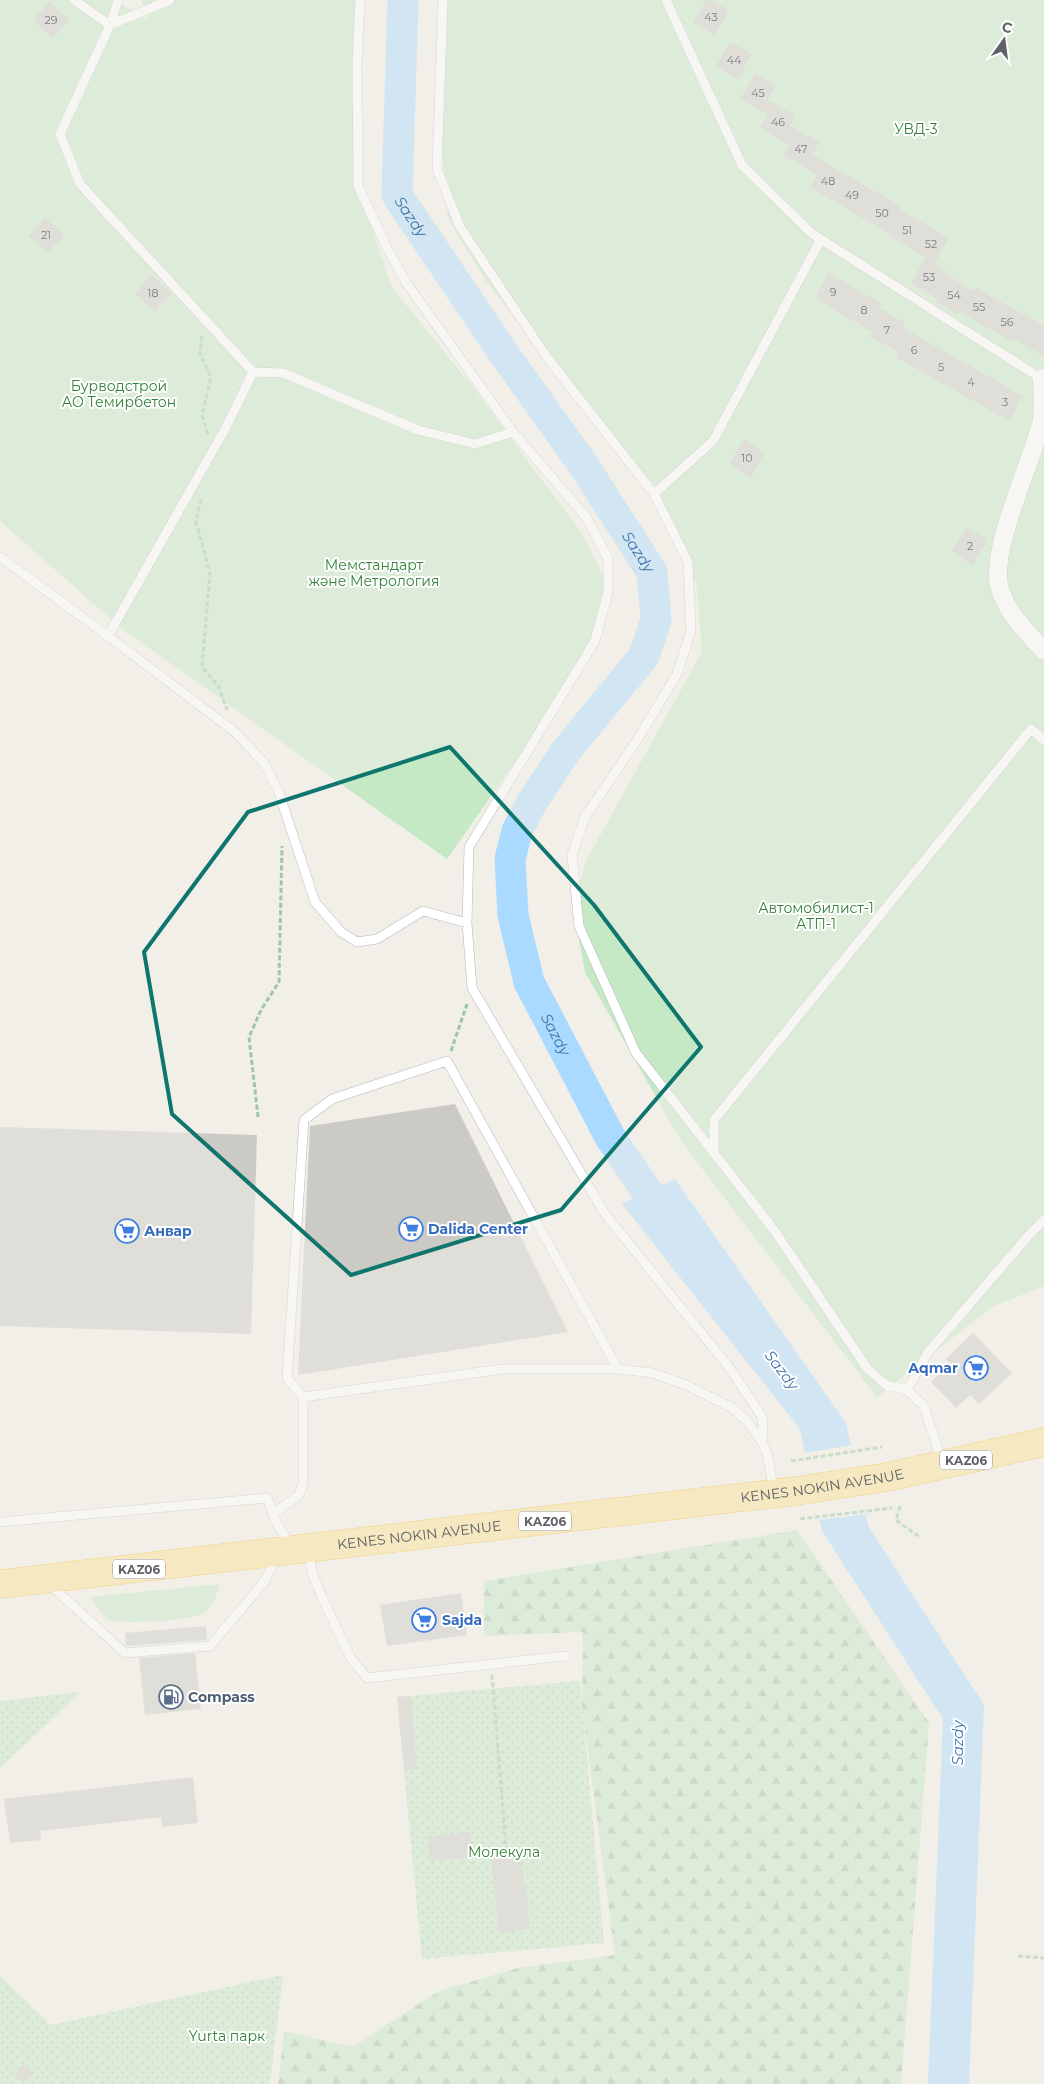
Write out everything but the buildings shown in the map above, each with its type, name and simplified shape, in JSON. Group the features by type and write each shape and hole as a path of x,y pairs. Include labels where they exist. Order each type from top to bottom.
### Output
{"highway":[{"name":"KENES NOKIN AVENUE","path":"0,1584 785,1492 887,1477 1044,1442"}],"street":[{"path":"1043,378 1042,422 1012,514 998,572 1000,586 1014,617 1044,651"}],"lane":[{"path":"74,0 110,24"},
{"path":"118,0 110,24 60,134 80,184 254,372 283,373 418,430 475,444 513,432"},
{"path":"110,24 170,0"},
{"path":"360,0 357,74 358,186 387,248 407,284 513,432 586,517 608,558 608,592 595,641 469,847 467,923 472,988 605,1214 730,1367 761,1415 763,1426 762,1442"},
{"path":"443,0 437,169 460,227 546,356 654,494 688,562 691,631 677,674 586,817 572,855 579,926 636,1053 774,1230 867,1368 886,1385 907,1390 924,1406 943,1466"},
{"path":"666,0 742,165 810,233 1043,378"},
{"path":"654,494 713,441 821,239"},
{"path":"108,636 254,372"},
{"path":"0,556 235,732 264,763 279,794 316,902 340,932 357,942 377,939 423,911 467,923"},
{"path":"714,1153 714,1120 1031,729 1044,740"},
{"path":"273,1514 299,1495 303,1483 303,1397 287,1378 304,1120 332,1099 448,1061 618,1369"},
{"path":"907,1390 929,1351 1044,1220"},
{"path":"303,1397 502,1369 618,1369 653,1373 686,1385 732,1407 747,1422 762,1442 785,1492"},
{"path":"0,1522 267,1498 278,1526 293,1551 313,1575 350,1657 367,1678 565,1656"},
{"path":"39,1580 46,1581 125,1653 210,1646 293,1551"}],"path":[{"path":"205,320 200,353 211,378 202,415 212,451"},
{"path":"202,496 196,522 210,574 202,667 219,687 235,732"},
{"path":"258,1117 249,1036 261,1010 279,982 282,844"},
{"path":"448,1061 472,988"},
{"path":"791,1462 882,1447"},
{"path":"900,1506 896,1520 922,1538"},
{"path":"800,1519 892,1508"},
{"path":"491,1664 506,1848"},
{"path":"1018,1956 1044,1958"}],"highlighted area":[{"path":"450,747 594,905 701,1047 561,1210 351,1275 172,1114 144,952 248,812"}],"green space":[{"name":"Мемстандарт және Метрология","path":"0,0 115,0 148,20 141,0 363,0 357,181 391,286 471,385 583,535 607,584 585,662 447,859 122,629 0,521"},
{"path":"447,0 1044,0 1044,1286 992,1307 877,1397 681,1141 585,972 573,907 586,861 702,652 697,587 675,524 486,281 448,219 442,147"},
{"path":"797,1530 929,1723 901,2084 278,2084 284,2031 353,2047 439,1991 518,1968 615,1955 582,1706 583,1632 484,1636 484,1581"},
{"path":"220,1584 212,1604 203,1614 172,1620 129,1622 110,1620 90,1597"},
{"name":"Молекула","path":"580,1681 604,1943 422,1959 397,1697"},
{"path":"81,1692 0,1768 0,1701"},
{"name":"Yurta парк","path":"283,1975 270,2084 0,2084 0,1976 51,2025"}],"water":[{"path":"675,1179 846,1423 868,1526 984,1705 969,2084 928,2084 943,1719 822,1531 800,1429 622,1204"}],"pier":[{"path":"853,1445 868,1514 817,1520 803,1453"}],"waterway":[{"name":"Sazdy","path":"403,0 397,195 502,351 584,466 652,572 656,620 644,656 565,752 531,804 517,831 510,859 513,915 529,982 610,1137 673,1226"}],"place":[{"name":"Dalida Center","path":"411,1229"},
{"name":"Анвар","path":"127,1231"},
{"name":"Aqmar","path":"976,1368"},
{"name":"Sajda","path":"424,1620"},
{"name":"Compass","path":"171,1697"}],"park label":[{"name":"УВД-3","path":"916,129"},
{"name":"Бурводстрой АО Темирбетон","path":"119,394"},
{"name":"Автомобилист-1 АТП-1","path":"816,916"}]}
